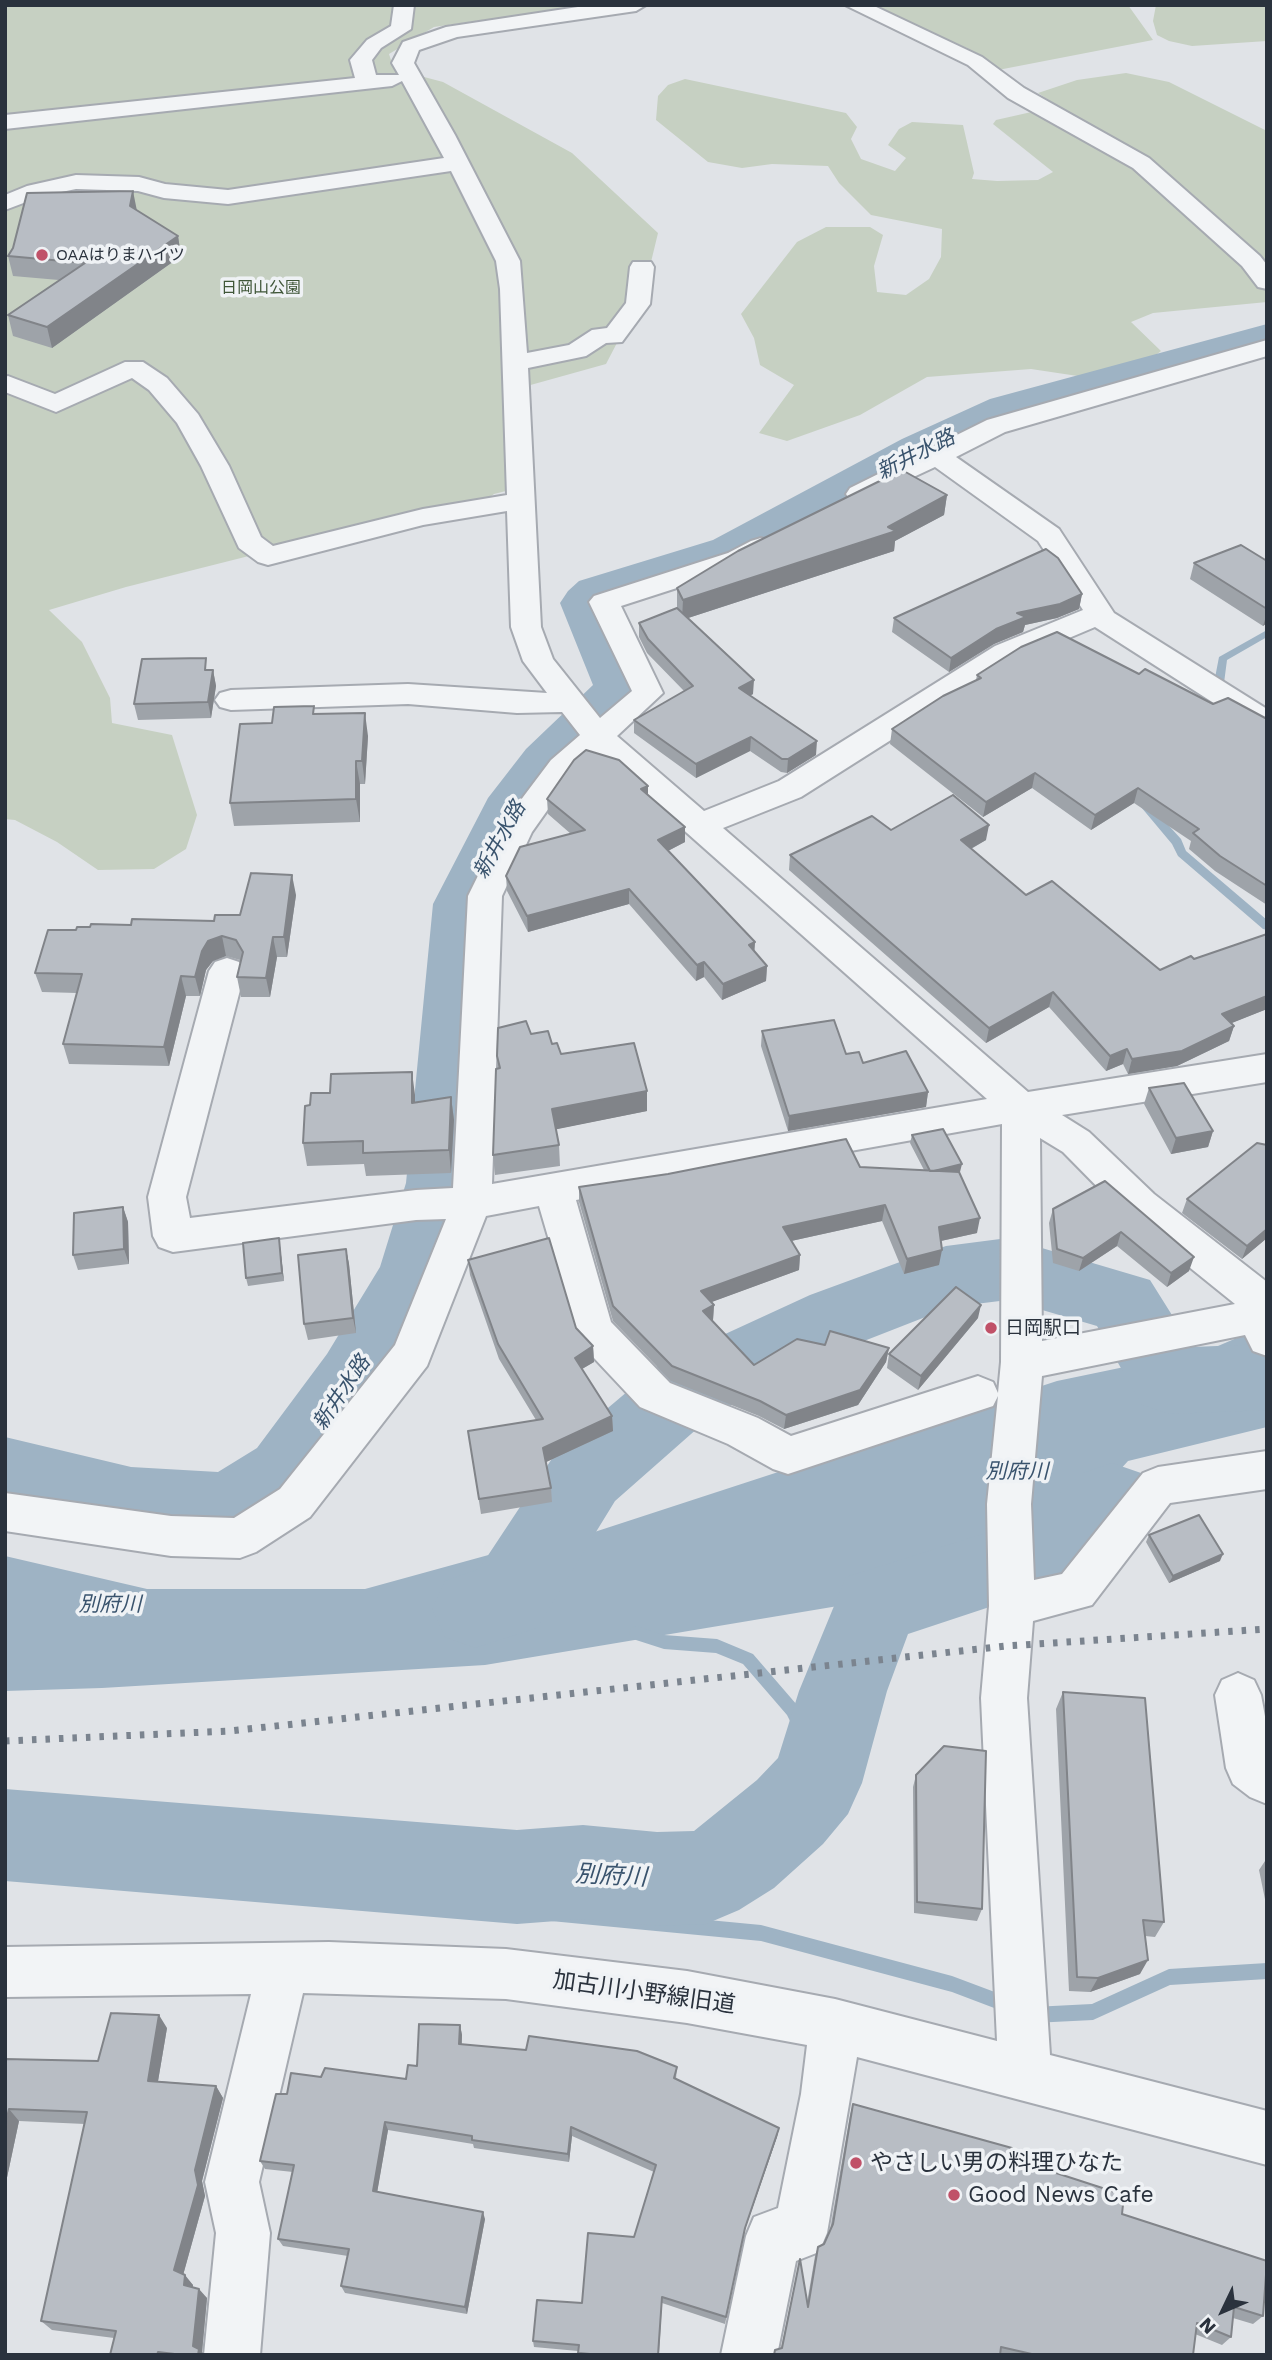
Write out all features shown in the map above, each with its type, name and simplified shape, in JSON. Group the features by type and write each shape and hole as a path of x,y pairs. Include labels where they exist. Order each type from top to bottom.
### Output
{"street":[{"path":"401,29 404,5"},
{"path":"636,5 453,31 410,46 403,63 508,261 526,627 538,661 598,736 1021,1107 1076,1142 1140,1205 1255,1296 1263,1322 1022,1362"},
{"path":"855,5 975,61 1016,93 1141,163 1251,261 1267,282"},
{"path":"366,83 361,60 374,44 401,29 449,20 450,12"},
{"path":"5,122 392,80"},
{"path":"5,203 35,191 76,182 139,184 164,191 228,197 457,163"},
{"path":"515,363 578,351 601,335 613,337 638,304 642,267"},
{"path":"832,509 996,426 1267,348"},
{"path":"12,374 56,404 134,368 158,384 189,420 215,466 249,542 268,556 423,517 519,501"},
{"path":"938,457 1049,535 1100,614 1179,668 1266,720"},
{"path":"5,1512 171,1536 240,1538 295,1503 412,1354 472,1203 485,896 517,829 562,767 648,693 604,602 738,559 785,534"},
{"path":"699,825 790,789 1006,653 1100,614"},
{"path":"231,700 408,694 517,703 572,702"},
{"path":"227,971 167,1197 173,1236 416,1205 472,1203 1021,1107 1267,1068"},
{"path":"1021,1107 1022,1362 1009,1504 1012,1606 1004,1698 1025,2073"},
{"path":"553,1189 593,1330 655,1395 743,1431 788,1456 978,1394"},
{"path":"1012,1606 1076,1591 1158,1486 1267,1470"},
{"path":"1237,1695 1250,1768 1267,1781"},
{"path":"232,2355 243,2233 232,2182 284,1968"},
{"name":"加古川小野線旧道","path":"5,1972 284,1968 506,1974 687,1997 835,2025 1267,2138"},
{"path":"749,2355 773,2236 800,2233 827,2094 835,2025"}],"green space":[{"name":"日岡山公園","path":"5,5 588,5 434,27 389,54 394,69 443,82 572,153 658,233 644,291 606,364 509,391 506,491 494,494 482,503 451,505 126,587 49,610 82,642 110,698 112,723 172,735 197,815 186,849 154,869 98,870 57,842 15,820 5,819"},
{"path":"867,5 1128,5 1153,40 998,70 967,48"},
{"path":"1156,5 1267,5 1267,41 1192,46 1169,41 1157,35 1153,21"},
{"path":"1126,73 1169,82 1267,131 1267,302 1153,313 1131,322 1161,351 1142,366 1091,378 1031,369 927,377 860,415 787,441 759,433 794,385 760,365 754,338 741,314 797,242 826,227 870,227 883,235 874,266 877,292 906,295 929,279 941,257 942,229 871,215 839,183 828,166 772,164 742,168 708,162 656,120 658,96 668,85 685,79 846,113 857,127 851,139 861,159 895,171 906,158 888,145 899,129 912,122 963,125 974,173 972,179 1038,180 1053,172 993,124 996,120 1058,106 1038,93 1077,80"}],"water":[{"name":"別府川","path":"1267,1325 1267,1427 1128,1461 1059,1537 850,1604 485,1665 102,1688 5,1691 5,1556 147,1589 365,1589 503,1551 573,1539 1057,1381 1211,1349"}],"building":[{"path":"133,191 130,206 178,236 47,327 8,315 85,263 8,256 13,248 27,193"},
{"path":"902,470 947,495 888,527 896,531 683,600 677,588 738,551"},
{"path":"1241,545 1267,561 1267,609 1194,563"},
{"path":"1046,549 1058,558 1082,594 1060,604 1017,613 1026,617 996,629 951,658 894,618"},
{"path":"677,608 754,680 739,688 817,741 788,759 782,759 751,737 696,764 634,720 693,686 648,639 639,623"},
{"path":"1057,632 1139,674 1145,669 1213,704 1228,698 1267,719 1267,886 1220,856 1193,833 1199,829 1138,788 1095,815 1035,773 986,802 892,729 943,696 981,678 977,675 1021,647"},
{"path":"206,658 205,670 213,670 208,702 134,704 142,659"},
{"path":"314,706 313,714 365,713 362,761 356,761 356,799 230,803 240,724 272,723 274,707"},
{"path":"586,750 619,760 648,786 641,789 685,827 658,840 755,942 749,945 767,966 723,984 704,962 697,965 629,889 527,916 506,876 520,847 585,830 547,799 574,760"},
{"path":"953,795 989,825 961,840 1026,895 1052,881 1160,970 1191,956 1194,959 1267,934 1267,996 1222,1014 1234,1026 1182,1051 1132,1059 1127,1049 1110,1056 1053,992 989,1028 790,855 872,816 891,830"},
{"path":"251,873 292,875 284,937 273,937 266,978 237,977 243,952 236,940 222,936 208,941 202,951 195,977 181,976 164,1047 63,1044 82,974 35,973 48,930 76,930 77,927 90,927 91,924 131,925 132,919 214,921 215,915 240,915"},
{"path":"834,1020 846,1054 859,1052 863,1063 906,1051 928,1092 789,1116 762,1031"},
{"path":"526,1021 531,1034 548,1031 552,1044 557,1043 561,1054 634,1043 647,1091 552,1109 559,1145 493,1155 496,1069 500,1068 497,1056 498,1028"},
{"path":"412,1072 412,1103 451,1097 449,1150 363,1153 363,1141 303,1143 305,1106 310,1105 311,1093 330,1093 331,1074"},
{"path":"1184,1083 1213,1131 1176,1138 1149,1088"},
{"path":"943,1129 962,1164 930,1171 912,1135"},
{"path":"846,1139 860,1167 959,1172 980,1218 939,1227 942,1250 907,1259 885,1205 783,1227 800,1255 701,1291 714,1305 703,1311 754,1365 797,1339 825,1345 830,1331 889,1348 860,1390 786,1415 760,1401 672,1366 613,1306 579,1187 668,1174"},
{"path":"1257,1143 1267,1145 1267,1229 1247,1246 1187,1199"},
{"path":"1105,1181 1194,1257 1171,1273 1121,1232 1083,1258 1057,1249 1053,1209"},
{"path":"123,1207 124,1249 73,1255 74,1213"},
{"path":"279,1238 282,1273 246,1278 243,1243"},
{"path":"549,1238 576,1328 593,1346 575,1358 612,1416 543,1448 551,1488 479,1499 468,1431 543,1419 498,1344 468,1260"},
{"path":"346,1249 353,1318 304,1324 298,1255"},
{"path":"956,1287 981,1305 921,1376 889,1354"},
{"path":"1199,1515 1223,1554 1173,1576 1149,1535"},
{"path":"1063,1692 1145,1698 1164,1922 1143,1920 1148,1960 1098,1978 1077,1977"},
{"path":"944,1746 986,1751 982,1909 917,1902 916,1775"},
{"path":"111,2013 159,2015 148,2081 216,2086 195,2170 198,2185 174,2270 185,2275 184,2285 199,2289 193,2346 199,2349 198,2355 158,2352 157,2355 110,2355 116,2331 41,2321 87,2112 9,2109 5,2126 5,2059 98,2061"},
{"path":"419,2024 460,2025 459,2044 526,2050 529,2036 637,2051 677,2067 674,2078 779,2128 745,2228 726,2317 662,2297 658,2355 578,2353 579,2345 533,2341 537,2300 582,2303 588,2233 634,2237 656,2165 571,2127 568,2154 472,2140 472,2136 385,2122 373,2191 483,2212 465,2307 341,2286 349,2249 278,2239 294,2165 260,2161 276,2094 287,2094 291,2073 321,2077 325,2068 406,2079 408,2065 417,2066"},
{"path":"853,2104 1012,2148 1010,2158 1124,2195 1122,2214 1267,2261 1263,2316 1234,2307 1231,2337 1197,2323 1193,2355 1036,2355 1001,2347 1000,2355 774,2355 775,2350 782,2348 800,2259 808,2307 818,2247 824,2244 833,2224"}],"waterway":[{"name":"新井水路","path":"5,1473 131,1503 229,1509 286,1473 355,1378 416,1274 443,1183 466,904 510,813 548,763 609,706 623,685 588,603 599,593 732,552 920,450 1008,410 1267,339"},
{"path":"1219,683 1222,659 1267,633"},
{"path":"1146,807 1177,842 1182,853 1267,926"},
{"name":"別府川","path":"475,1609 507,1600 586,1476 688,1388 837,1318 946,1277 1008,1269 1123,1302 1170,1381 1267,1377"},
{"name":"別府川","path":"5,1835 517,1877 583,1872 657,1879 706,1877 741,1855 790,1812 816,1783 843,1691 876,1605 1056,1548 1112,1499"},
{"path":"1063,1558 1118,1507"},
{"path":"884,1614 964,1593"},
{"path":"890,1635 893,1621 978,1598"},
{"path":"636,1633 664,1642 717,1646 748,1659 792,1710 830,1785"},
{"path":"830,1785 857,1694"},
{"path":"834,1800 842,1788 873,1698"},
{"path":"5,1850 506,1889 586,1885 701,1890 721,1883 761,1852 830,1785"},
{"path":"830,1785 834,1800"},
{"path":"758,1878 826,1812 834,1800"},
{"path":"5,1867 309,1890 761,1933 952,1984 1010,2006"},
{"path":"1033,2015 1093,2012 1169,1977 1267,1971"}],"railway":[{"path":"5,1741 230,1731 1006,1646 1267,1629"}],"place":[{"name":"OAAはりまハイツ","path":"42,255"},
{"name":"日岡駅口","path":"991,1328"},
{"name":"やさしい男の料理ひなた","path":"856,2163"},
{"name":"Good News Cafe","path":"954,2195"}]}
